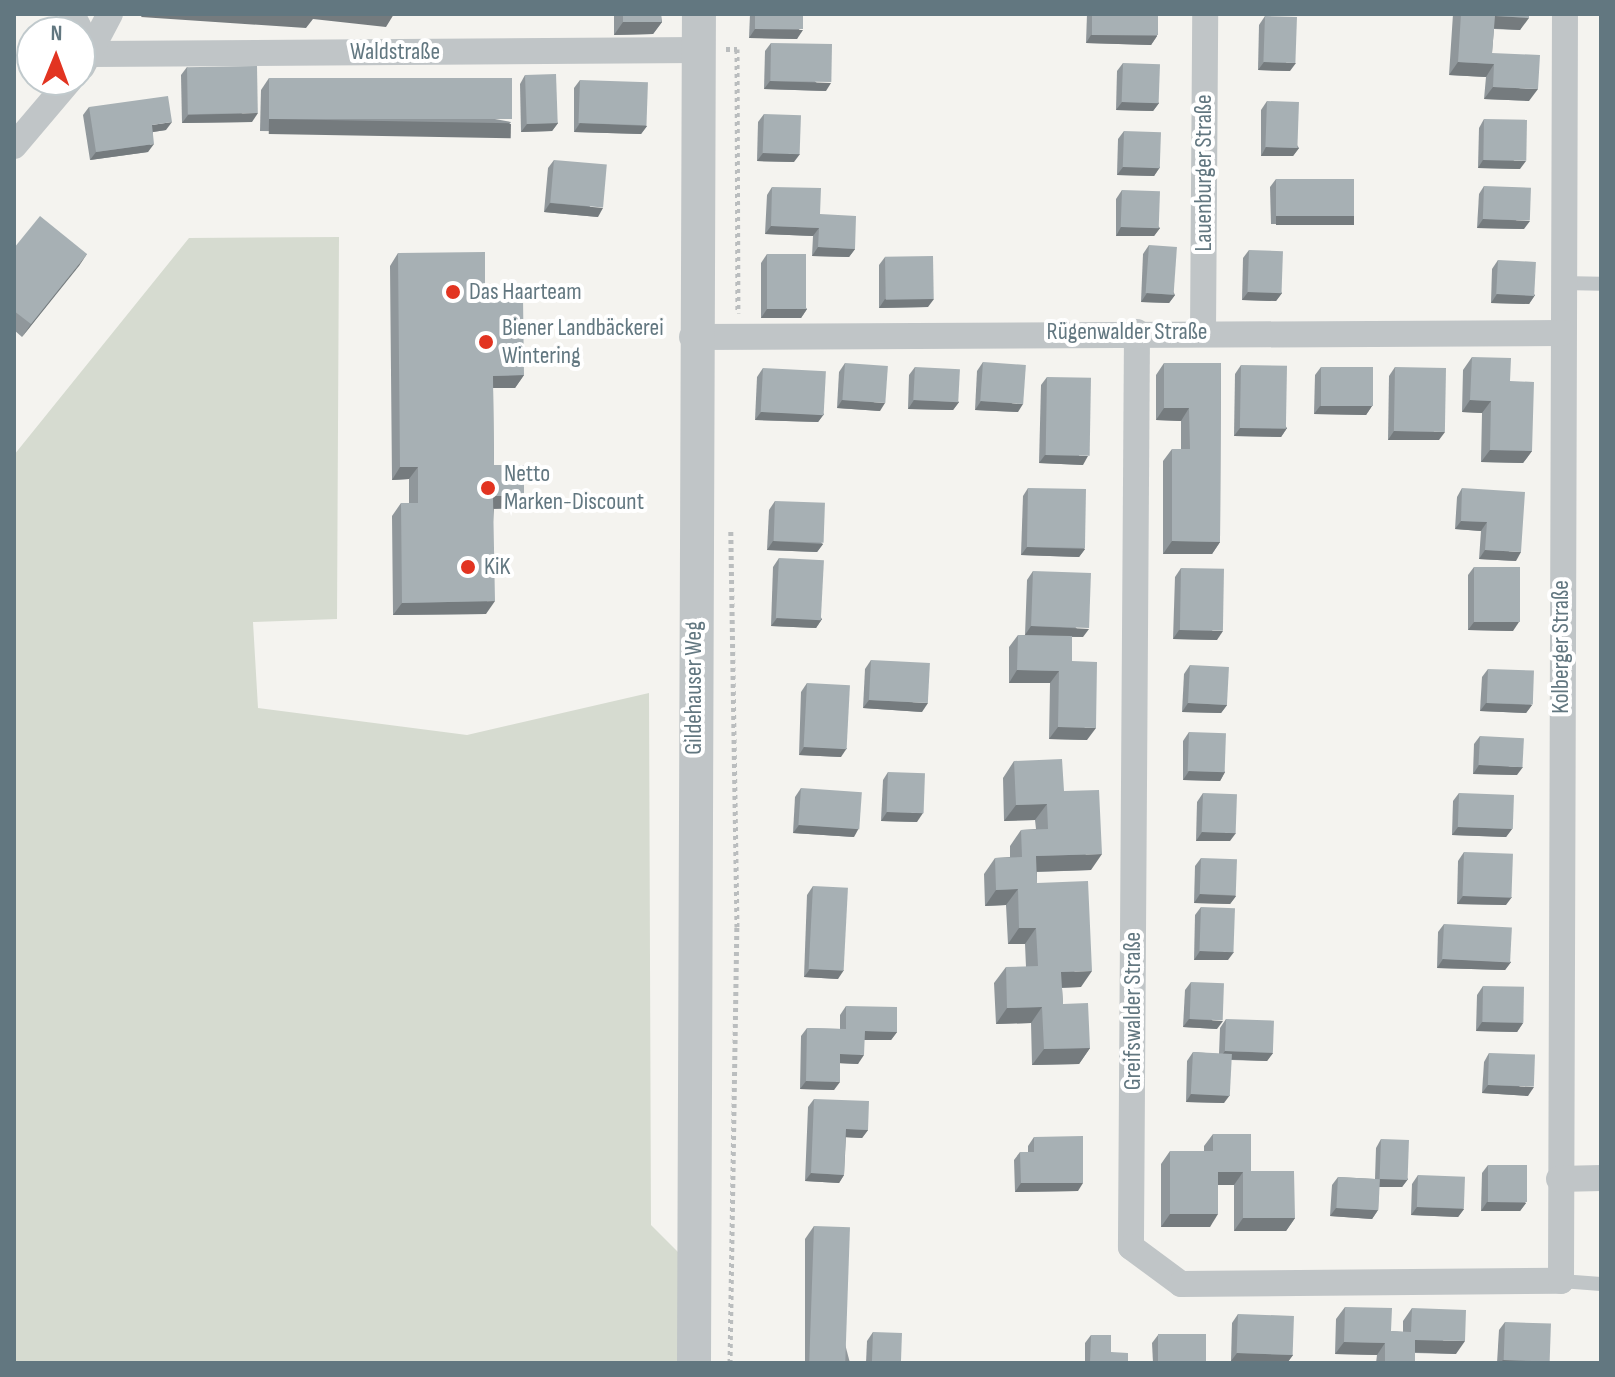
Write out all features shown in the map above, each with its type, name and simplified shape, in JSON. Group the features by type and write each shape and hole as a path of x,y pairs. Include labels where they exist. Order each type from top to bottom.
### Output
{"street":[{"path":"96,42 110,14"},
{"name":"Gildehauser Weg","path":"694,1363 692,337 699,14"},
{"name":"Lauenburger Straße","path":"1203,332 1205,14"},
{"name":"Kolberger Straße","path":"1561,1281 1565,14"},
{"name":"Waldstraße","path":"96,62 698,50"},
{"path":"14,146 56,96"},
{"name":"Rügenwalder Straße","path":"692,337 745,334 1137,332 1562,333"},
{"name":"Greifswalder Straße","path":"1137,332 1131,1247 1181,1284 1561,1281"},
{"path":"1559,1179 1601,1178"}],"lane":[{"path":"1562,283 1601,284"},
{"path":"1561,1281 1601,1284"}],"path":[{"path":"698,50 737,49 736,305 745,334"},
{"path":"730,1363 737,927 731,511"}],"shaded area":[{"path":"339,237 337,619 253,622 258,708 467,735 649,693 651,1225 682,1256 679,1363 14,1363 14,455 189,238"}],"building":[{"path":"623,14 661,14 661,22 623,22"},
{"path":"755,14 803,14 803,29 755,29"},
{"path":"1092,14 1158,14 1158,35 1092,35"},
{"path":"1461,14 1529,14 1529,18 1495,16 1492,53 1540,55 1538,89 1493,87 1494,64 1458,62"},
{"path":"1265,16 1297,17 1295,63 1263,62"},
{"path":"771,43 832,44 831,82 770,81"},
{"path":"1123,63 1160,64 1159,103 1122,102"},
{"path":"257,66 258,113 188,114 187,67"},
{"path":"556,74 558,123 527,124 525,75"},
{"path":"269,78 512,78 512,119 269,119"},
{"path":"580,80 648,82 646,125 578,123"},
{"path":"168,96 172,122 152,125 154,144 96,152 89,107"},
{"path":"1267,101 1299,102 1297,148 1265,147"},
{"path":"764,114 801,115 800,154 763,153"},
{"path":"1484,119 1527,120 1526,161 1483,160"},
{"path":"1124,131 1161,132 1160,168 1123,167"},
{"path":"554,160 607,165 603,207 550,203"},
{"path":"1276,179 1354,179 1354,216 1276,216"},
{"path":"1484,186 1531,188 1530,221 1483,219"},
{"path":"772,187 821,188 820,214 856,216 855,249 818,247 819,228 771,226"},
{"path":"1122,190 1160,191 1159,228 1121,227"},
{"path":"40,216 87,254 31,324 14,311 14,248"},
{"path":"1149,245 1177,247 1174,295 1146,293"},
{"path":"1249,250 1283,251 1282,293 1248,292"},
{"path":"485,252 485,298 523,297 524,375 493,376 494,465 524,465 524,496 493,496 495,601 402,603 401,503 418,503 418,467 400,467 398,253"},
{"path":"767,254 806,254 806,309 767,309"},
{"path":"933,256 934,299 886,300 885,257"},
{"path":"1498,260 1536,262 1534,296 1496,294"},
{"path":"1472,357 1511,358 1510,381 1534,382 1532,451 1490,450 1491,401 1470,400"},
{"path":"983,362 1026,365 1023,404 980,401"},
{"path":"845,363 888,366 885,403 842,400"},
{"path":"1164,363 1221,363 1220,542 1172,541 1172,449 1190,449 1189,408 1164,408"},
{"path":"1241,365 1287,366 1286,429 1240,428"},
{"path":"915,367 960,369 958,402 913,400"},
{"path":"1321,367 1373,367 1373,406 1321,406"},
{"path":"1395,367 1446,368 1445,432 1394,431"},
{"path":"763,368 826,371 824,415 761,412"},
{"path":"1047,377 1091,378 1090,456 1046,455"},
{"path":"1028,488 1086,489 1085,548 1027,547"},
{"path":"1462,488 1525,492 1521,552 1485,550 1487,522 1461,521"},
{"path":"775,501 825,503 824,543 774,541"},
{"path":"779,558 824,560 821,620 776,618"},
{"path":"1474,567 1520,567 1520,622 1474,622"},
{"path":"1181,568 1224,569 1223,631 1180,630"},
{"path":"1033,571 1091,573 1089,628 1031,626"},
{"path":"1018,635 1072,636 1072,661 1097,662 1096,728 1058,727 1059,671 1017,670"},
{"path":"871,660 930,663 928,703 869,700"},
{"path":"1190,665 1229,667 1227,705 1188,703"},
{"path":"1488,669 1534,671 1533,705 1487,703"},
{"path":"807,683 850,685 847,749 804,747"},
{"path":"1189,732 1226,733 1225,772 1188,771"},
{"path":"1480,736 1524,738 1522,767 1478,765"},
{"path":"1062,759 1064,791 1099,790 1102,854 1036,856 1037,883 1088,881 1092,971 1061,972 1063,1004 1088,1003 1090,1048 1044,1049 1042,1007 1007,1008 1006,967 1038,966 1036,928 1019,928 1018,889 996,890 995,858 1022,857 1021,830 1048,829 1047,804 1016,805 1014,761"},
{"path":"888,772 925,773 924,813 887,812"},
{"path":"801,788 862,792 859,829 798,825"},
{"path":"1203,793 1237,794 1236,833 1202,832"},
{"path":"1459,793 1514,795 1513,829 1458,827"},
{"path":"1464,852 1513,854 1511,898 1462,896"},
{"path":"1201,858 1237,859 1236,895 1200,894"},
{"path":"813,886 848,888 844,971 809,969"},
{"path":"1201,907 1235,908 1233,952 1199,951"},
{"path":"1444,924 1512,928 1510,963 1442,959"},
{"path":"1191,982 1224,983 1223,1020 1190,1019"},
{"path":"1483,986 1524,987 1523,1023 1482,1022"},
{"path":"846,1006 897,1007 897,1032 865,1031 864,1055 840,1054 840,1082 806,1081 807,1028 846,1029"},
{"path":"1226,1019 1274,1021 1273,1053 1225,1051"},
{"path":"1193,1052 1232,1054 1230,1096 1191,1094"},
{"path":"1489,1053 1535,1055 1534,1087 1488,1085"},
{"path":"814,1099 869,1101 868,1130 846,1129 844,1175 811,1173"},
{"path":"1213,1134 1251,1134 1251,1171 1294,1171 1295,1218 1243,1218 1243,1172 1218,1172 1218,1214 1170,1214 1170,1151 1213,1151"},
{"path":"1083,1136 1083,1183 1021,1183 1020,1152 1034,1152 1034,1137"},
{"path":"1381,1139 1409,1140 1408,1180 1380,1179"},
{"path":"1488,1165 1527,1165 1527,1202 1488,1202"},
{"path":"1418,1175 1465,1177 1464,1209 1417,1207"},
{"path":"1338,1177 1380,1179 1378,1210 1336,1208"},
{"path":"814,1226 850,1227 845,1363 809,1363"},
{"path":"1345,1307 1392,1308 1391,1331 1411,1332 1412,1308 1466,1310 1465,1341 1415,1340 1415,1363 1385,1363 1385,1343 1344,1342"},
{"path":"1238,1314 1294,1316 1293,1355 1237,1353"},
{"path":"1505,1322 1551,1324 1550,1362 1504,1360"},
{"path":"873,1332 902,1333 901,1363 872,1363"},
{"path":"1158,1334 1206,1334 1206,1363 1158,1363"},
{"path":"1091,1335 1111,1335 1111,1352 1128,1353 1128,1363 1090,1363"}],"place":[{"name":"Das Haarteam","path":"453,292"},
{"name":"Biener Landbäckerei Wintering","path":"486,342"},
{"name":"Netto Marken-Discount","path":"488,488"},
{"name":"KiK","path":"468,567"}]}
